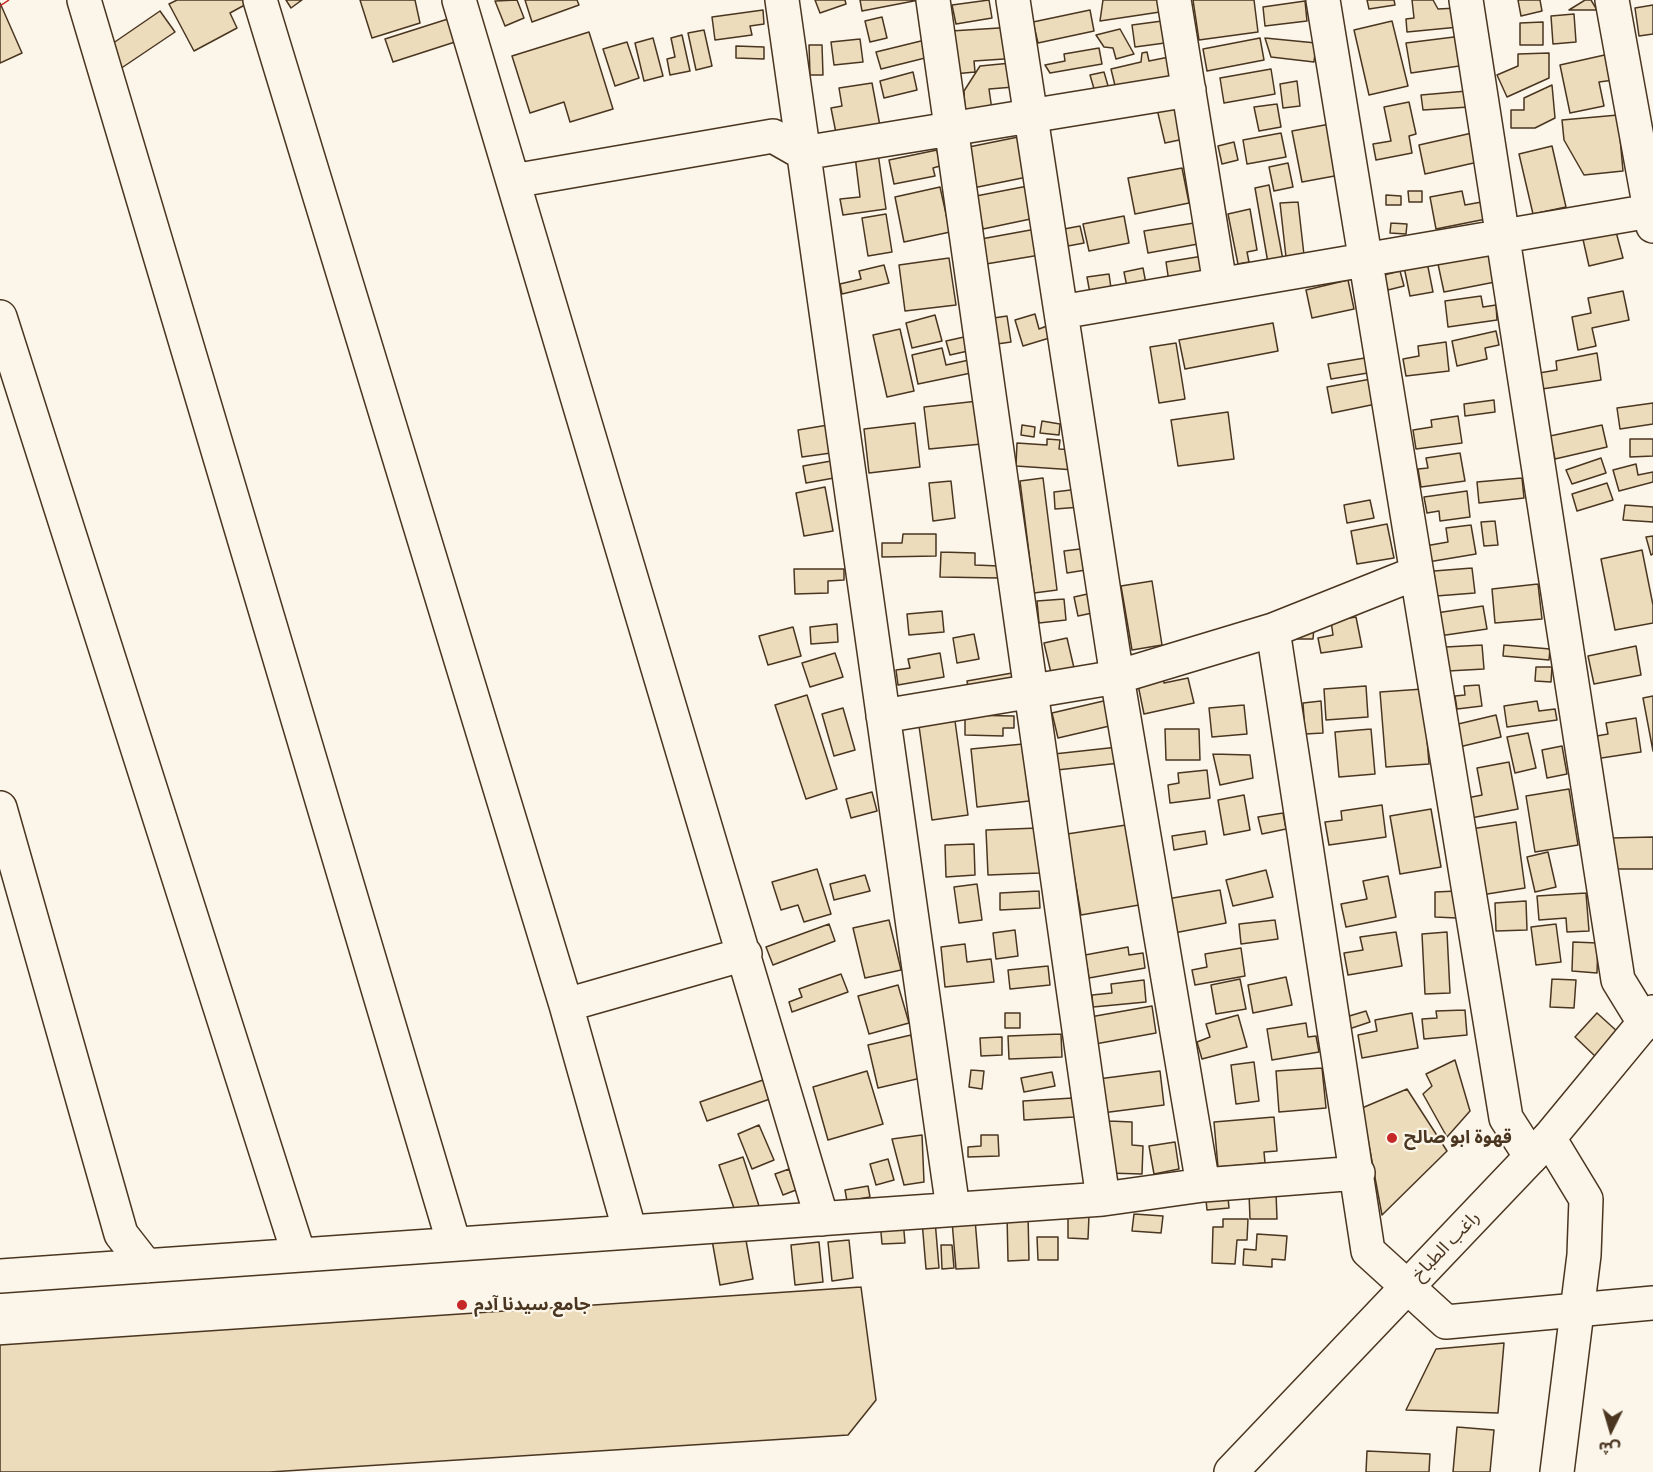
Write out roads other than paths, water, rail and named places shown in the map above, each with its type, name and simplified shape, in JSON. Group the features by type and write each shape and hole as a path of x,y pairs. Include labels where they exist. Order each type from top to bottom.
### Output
{"street":[{"path":"84,0 454,1244"},
{"path":"260,0 566,1005 630,1232"},
{"path":"459,0 745,954 822,1219"},
{"path":"782,0 953,1209"},
{"path":"933,0 1103,1199"},
{"path":"1013,0 1117,677 1203,1185"},
{"path":"1174,0 1220,284"},
{"path":"1323,0 1506,1118 1540,1148 1586,1199 1584,1255 1557,1472"},
{"path":"1466,0 1618,980 1649,1018"},
{"path":"1061,312 1503,236 1652,219 1612,0"},
{"path":"513,181 773,136 803,153 1189,90"},
{"path":"0,317 299,1255"},
{"path":"883,716 1117,677 1273,630 1416,573"},
{"path":"1273,630 1358,1173 1368,1251 1446,1322 1653,1303"},
{"path":"0,808 121,1234 146,1266"},
{"path":"566,1005 745,954"},
{"name":"راغب الطباخ","path":"1231,1472 1540,1148 1649,1018"},
{"path":"0,1276 1103,1199 1203,1185 1358,1173"}],"place":[{"name":"قهوة ابو صالح","path":"1392,1138"},
{"name":"جامع سيدنا آدم","path":"462,1305"}]}
